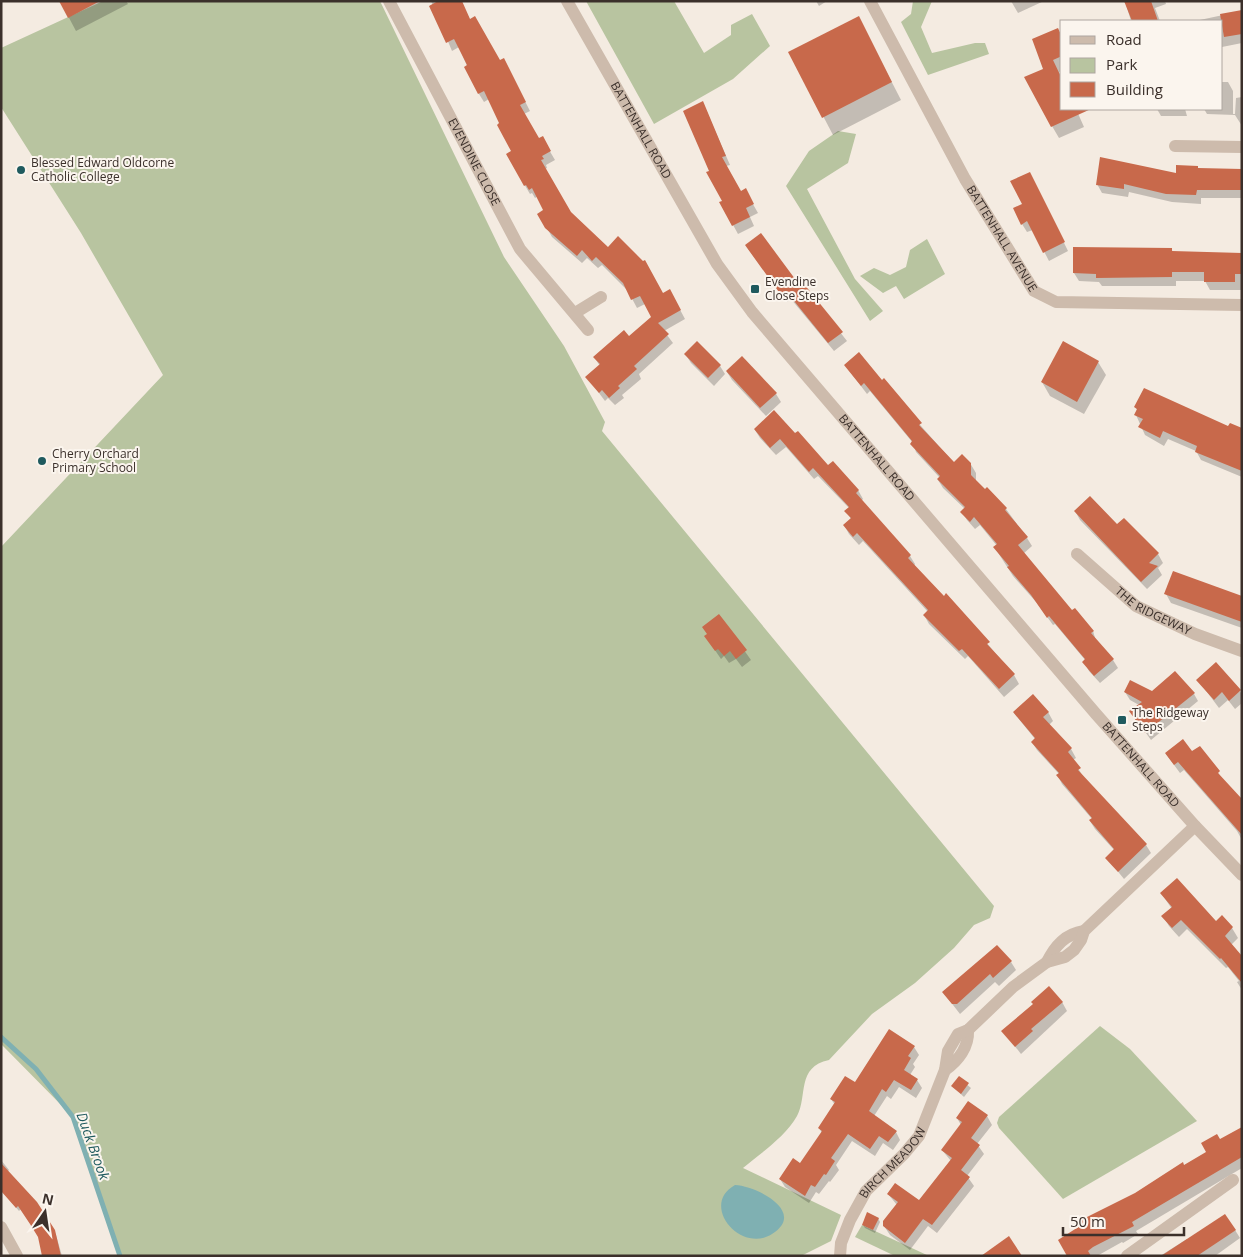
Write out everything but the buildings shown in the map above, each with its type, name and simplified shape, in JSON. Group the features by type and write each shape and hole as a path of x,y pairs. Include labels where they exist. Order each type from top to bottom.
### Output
{"street":[{"name":"EVENDINE CLOSE","path":"389,1 520,249 588,330"},
{"name":"BATTENHALL ROAD","path":"566,1 717,264 752,312 1050,661 1195,826 1242,875"},
{"name":"BATTENHALL AVENUE","path":"870,1 964,179 1034,291 1056,302 1242,305"},
{"path":"1176,146 1242,147"},
{"path":"576,314 601,297"},
{"name":"THE RIDGEWAY","path":"1077,554 1136,606 1195,634 1242,652"},
{"name":"BIRCH MEADOW","path":"840,1256 841,1243 850,1220 866,1191 904,1154 919,1136 945,1070 952,1065 969,1039 968,1030 1013,986 1047,962 1065,957 1074,950 1081,940 1084,931 1195,826"},
{"path":"1127,1256 1234,1180"},
{"path":"1,1227 6,1242 17,1256"}],"green space":[{"path":"103,1 380,1 504,257 564,346 605,422 602,431 994,906 990,918 974,925 954,948 915,983 872,1014 829,1060 812,1069 807,1076 800,1108 792,1124 772,1144 743,1168 841,1215 831,1241 801,1256 120,1256 73,1117 1,1044 1,547 163,375 81,233 1,107 1,48"},
{"path":"586,1 674,1 704,53 731,35 731,25 752,14 770,46 733,79 654,124"},
{"path":"913,1 932,1 921,27 932,53 975,43 985,43 989,54 928,75 901,22 911,14"},
{"path":"838,131 856,134 848,163 807,189 855,279 883,311 870,321 786,186 809,151"},
{"path":"927,239 945,274 904,299 896,286 883,293 860,276 874,268 890,275 906,267 910,250"},
{"path":"1100,1026 1130,1049 1197,1121 1063,1199 999,1128 997,1123 999,1117"},
{"path":"862,1225 929,1256 895,1256 855,1237"}],"water":[{"path":"735,1185 755,1190 775,1202 781,1209 784,1217 781,1226 772,1234 760,1238 748,1238 737,1233 728,1224 723,1215 721,1204 725,1194"}],"waterway":[{"name":"Duck Brook","path":"1,1037 36,1069 73,1117 120,1256"}],"place":[{"name":"Blessed Edward Oldcorne Catholic College","path":"21,170"},
{"name":"Evendine Close Steps","path":"755,289"},
{"name":"Cherry Orchard Primary School","path":"42,461"},
{"name":"The Ridgeway Steps","path":"1122,720"}]}
